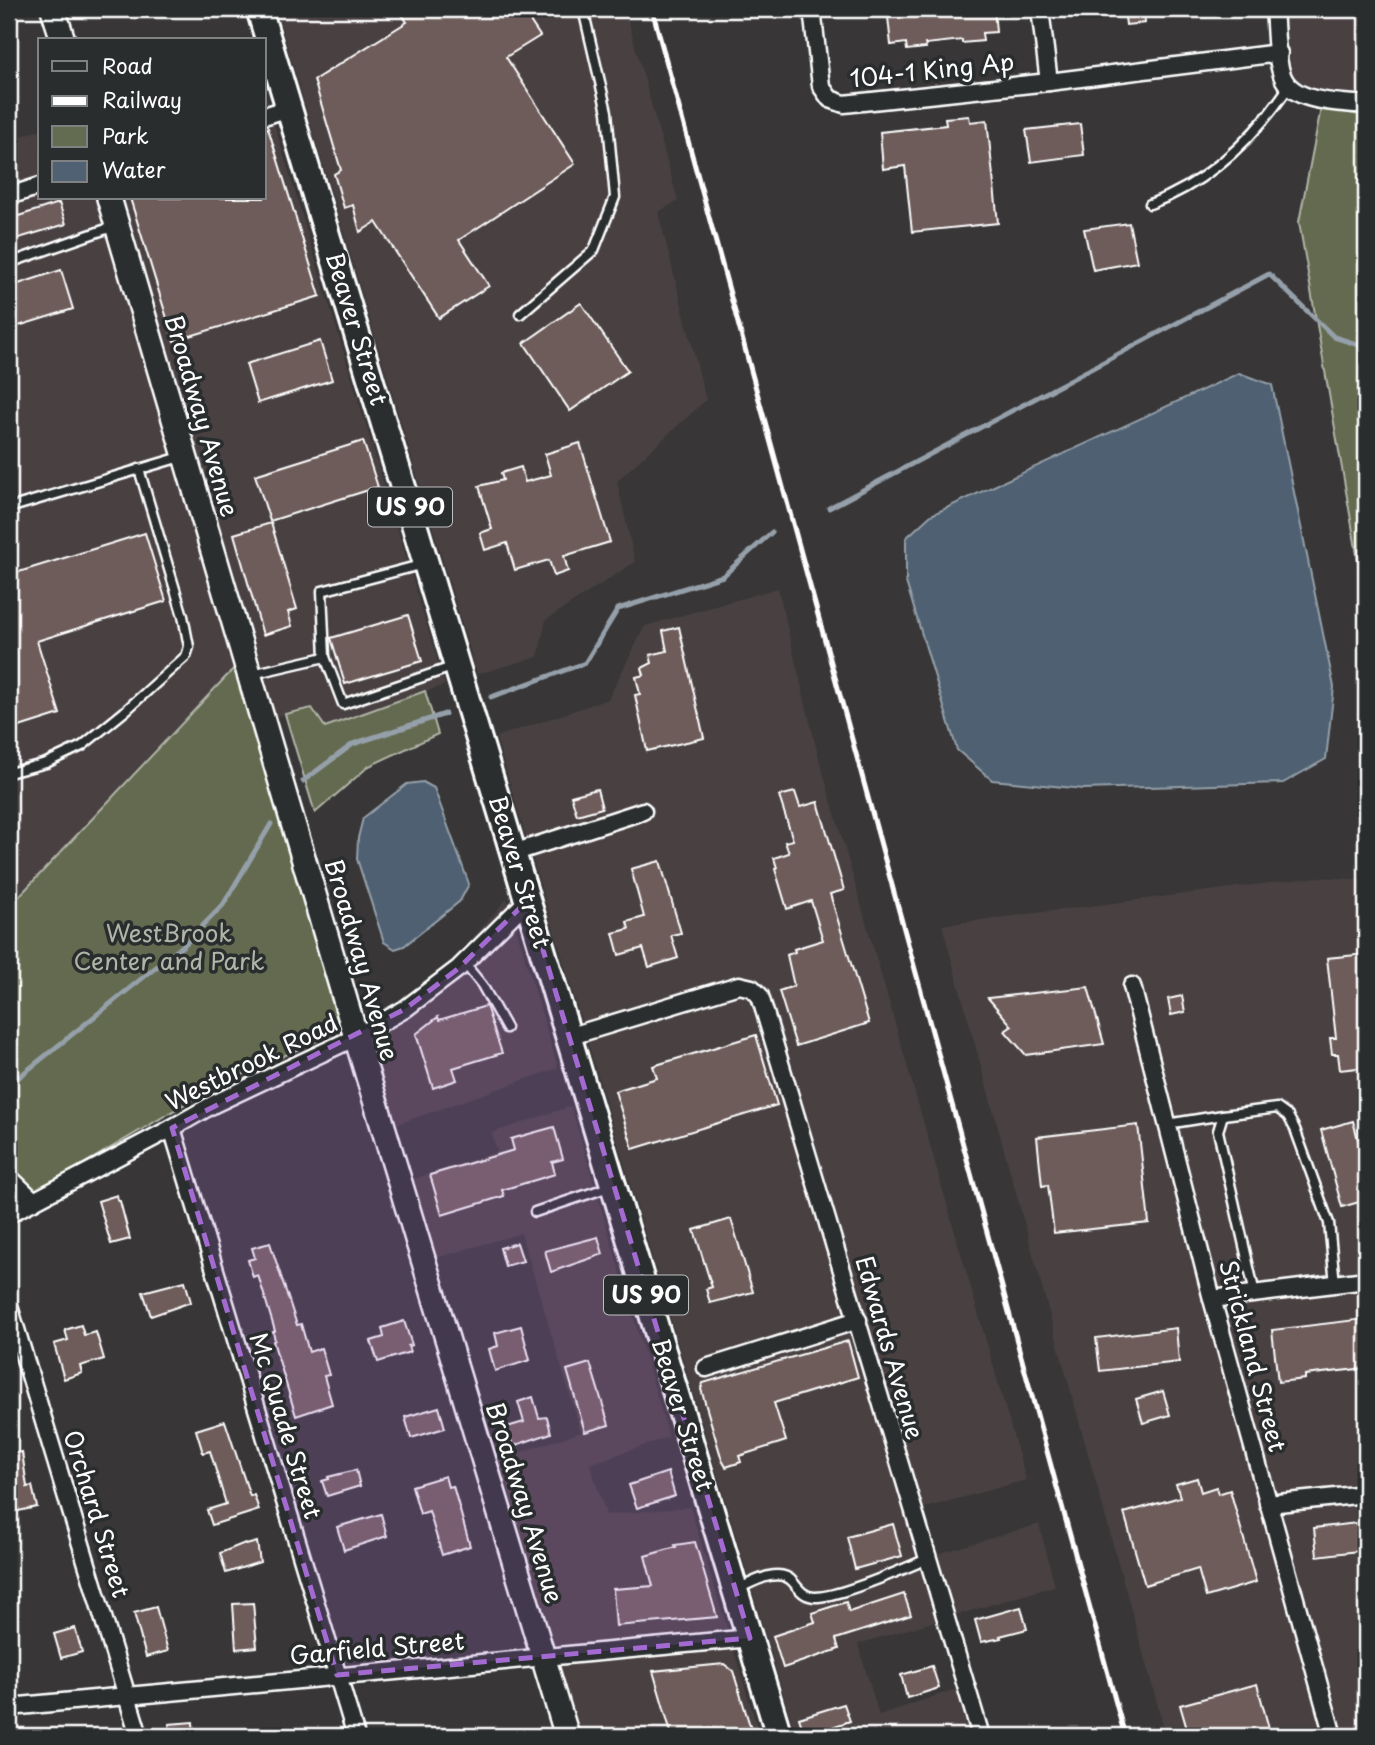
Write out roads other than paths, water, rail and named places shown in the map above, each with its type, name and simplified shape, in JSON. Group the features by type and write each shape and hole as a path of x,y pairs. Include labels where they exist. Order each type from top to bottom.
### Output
{"main road":[{"name":"Beaver Street","path":"259,9 779,1736"}],"street":[{"path":"53,9 62,38"},
{"name":"104-1 King Ap","path":"812,9 821,86 830,99 844,104 1279,53"},
{"path":"1040,9 1049,82"},
{"path":"1273,9 1282,77 1295,91 1308,97 1366,105"},
{"path":"266,115 289,108"},
{"path":"9,196 38,187"},
{"name":"Broadway Avenue","path":"110,200 356,1037 567,1736"},
{"path":"513,853 643,811"},
{"name":"Westbrook Road","path":"9,1214 214,1104 356,1037 405,1009 464,963 528,900"},
{"name":"Edwards Avenue","path":"568,1037 740,985 752,988 760,996 981,1736"},
{"name":"Strickland Street","path":"1132,986 1212,1299 1333,1736"},
{"name":"Mc Quade Street","path":"172,1128 356,1736"},
{"path":"9,1177 34,1201"},
{"path":"1212,1299 1366,1280"},
{"name":"Orchard Street","path":"9,1306 139,1736"},
{"path":"706,1368 858,1320"},
{"path":"1268,1504 1366,1494"},
{"name":"Garfield Street","path":"9,1707 750,1639"}],"lane":[{"path":"520,314 594,250 615,197 607,112 583,9"},
{"path":"1150,204 1175,195 1202,179 1259,127 1290,85"},
{"path":"9,263 117,225"},
{"path":"9,508 185,456"},
{"path":"9,774 46,763 82,746 186,656 189,647 183,616 139,469"},
{"path":"427,563 322,591 325,657 343,704 457,665"},
{"path":"250,674 325,657"},
{"path":"464,963 482,985 506,1028"},
{"path":"1167,1124 1277,1108 1289,1116 1329,1223 1335,1284"},
{"path":"1223,1115 1218,1131 1255,1293"},
{"path":"535,1212 613,1186"},
{"path":"735,1591 782,1574 808,1596 831,1595 927,1559"}],"water":[{"path":"1239,373 1272,385 1334,687 1326,759 1283,783 1084,789 992,780 957,750 906,582 906,538 931,515"},
{"path":"423,782 434,788 469,884 460,901 404,946 395,949 384,942 357,859 358,838 363,818 407,784"}],"waterway":[{"path":"829,508 1269,274 1334,337 1366,347"},
{"path":"491,697 585,663 618,609 723,576 772,532"},
{"path":"303,781 353,744 445,714"},
{"path":"9,1085 185,944 223,905 271,824"}],"railway":[{"path":"652,9 1125,1736"}],"park label":[{"name":"WestBrook Center and Park","path":"169,948"}]}
